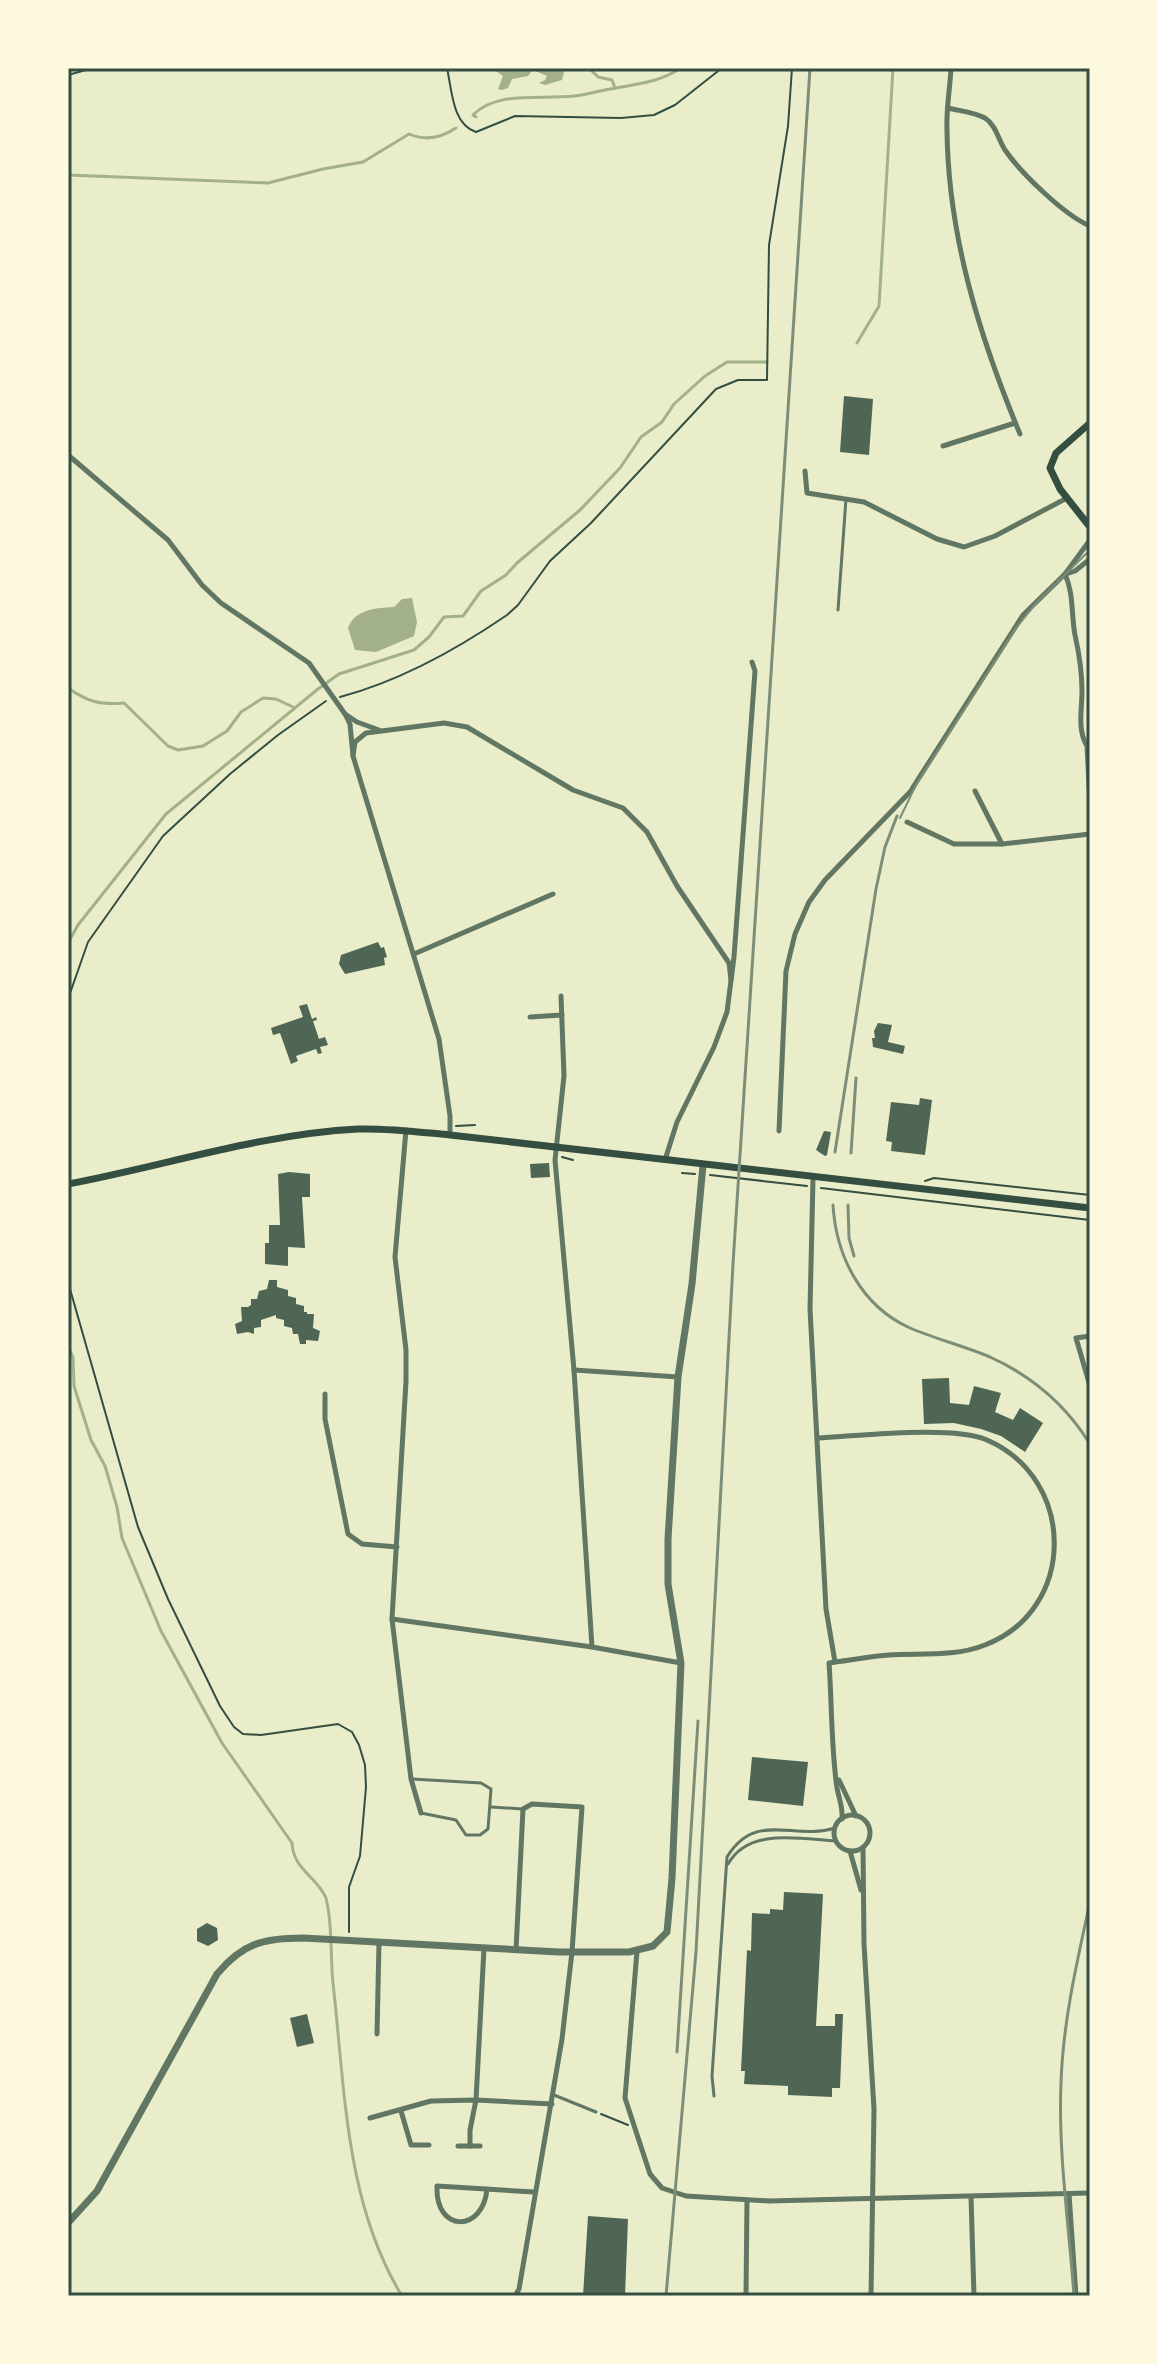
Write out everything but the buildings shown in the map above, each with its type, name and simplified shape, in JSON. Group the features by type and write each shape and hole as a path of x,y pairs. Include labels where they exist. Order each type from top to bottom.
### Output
{"main road":[{"path":"1090,423 1051,461 1052,476 1090,527"},
{"path":"68,1184 307,1134 363,1129 406,1130 665,1160 702,1170 1090,1208"}],"street":[{"path":"951,68 949,164 960,252 988,351 1020,434"},
{"path":"948,108 986,119 993,125 1005,151 1044,192 1072,216 1090,226"},
{"path":"943,446 1015,423"},
{"path":"68,455 168,540 202,585 221,603 309,663 345,714 350,724 353,756 439,1039 450,1135"},
{"path":"805,471 807,493 864,502 937,539 964,547 995,536 1067,498"},
{"path":"779,1131 786,971 795,934 809,902 825,880 910,792 1023,615 1065,574 1090,540"},
{"path":"1065,574 1075,571 1090,559"},
{"path":"1065,574 1071,587 1078,643 1082,738 1087,746 1090,804"},
{"path":"665,1160 677,1122 714,1047 727,1012 755,671 752,662"},
{"path":"345,714 383,732"},
{"path":"353,756 355,742 360,735 444,723 467,727 573,790 623,808 647,832 677,886 729,963 731,980"},
{"path":"975,791 1002,844"},
{"path":"907,822 954,844 1002,844 1090,834"},
{"path":"414,954 553,894"},
{"path":"561,996 564,1076 555,1148 574,1370 592,1647"},
{"path":"530,1017 562,1015"},
{"path":"406,1130 395,1257 406,1350 392,1619 411,1779 421,1813"},
{"path":"68,2223 97,2191 217,1974 239,1953 259,1942 272,1938 320,1939 516,1950 637,1951 658,1943 669,1925 681,1663 668,1584 667,1558 678,1377 692,1284 702,1170"},
{"path":"813,1182 810,1282 826,1609 835,1662"},
{"path":"1090,1336 1076,1338 1090,1386"},
{"path":"574,1370 678,1377"},
{"path":"325,1394 325,1419 348,1534 362,1544 397,1547"},
{"path":"818,1438 950,1433 986,1440 1002,1448 1033,1477 1049,1506 1055,1539 1054,1558 1042,1593 1016,1627 987,1645 958,1652 887,1655 829,1663 837,1789 843,1810 842,1819 835,1828 836,1841 850,1851 863,1847"},
{"path":"392,1619 592,1647 681,1663"},
{"path":"837,1775 856,1816 864,1820 869,1828 869,1837 863,1847 862,1894 874,2109 871,2296"},
{"path":"516,1950 523,1809 532,1804 582,1807 572,1952 554,2095 517,2293"},
{"path":"842,1819 856,1816"},
{"path":"850,1851 862,1894"},
{"path":"377,2034 379,1942"},
{"path":"470,2146 476,2100 484,1948"},
{"path":"637,1951 625,2093 633,2128 650,2174 662,2188 674,2193 747,2200 1090,2193"},
{"path":"370,2118 431,2101 552,2104"},
{"path":"401,2111 411,2145 429,2145"},
{"path":"458,2146 480,2146"},
{"path":"487,2189 482,2210 469,2220 457,2222 446,2218 437,2203 437,2186 487,2189 534,2192"},
{"path":"1069,2194 1076,2296"},
{"path":"971,2197 974,2296"},
{"path":"746,2296 747,2200"}],"lane":[{"path":"838,610 846,499"},
{"path":"411,1779 459,1780 487,1785 491,1789 488,1829 480,1835 466,1835 456,1820 421,1813"},
{"path":"491,1807 523,1809"},
{"path":"714,2096 712,2076 727,1857 740,1839 752,1832 835,1828"},
{"path":"727,1868 742,1848 763,1839 836,1841"},
{"path":"554,2095 596,2112"},
{"path":"517,2293 523,2296"}],"path":[{"path":"68,75 93,68"},
{"path":"447,68 459,118 465,128 476,132 515,116 621,118 654,115 675,105 722,68"},
{"path":"68,999 88,942 163,836 213,789 278,735 332,696 376,687 397,678 507,615 550,561 591,523 716,389 738,380 767,380 769,245 788,126 792,68"},
{"path":"682,1173 702,1170 813,1182 1090,1220"},
{"path":"925,1181 934,1178 1090,1195"},
{"path":"68,1282 138,1527 168,1599 220,1706 234,1727 247,1735 338,1724 352,1732 359,1745 365,1765 366,1787 360,1856 349,1887 347,1940"},
{"path":"596,2112 633,2128"}],"shaded area":[{"path":"492,68 565,68 562,80 545,85 539,83 547,76 533,70 528,76 512,79 508,88 502,90 498,89 503,76"},
{"path":"412,598 417,622 414,636 376,652 355,650 348,628 356,617 373,609 394,607 402,599"}],"waterway":[{"path":"589,68 598,77 612,80 615,88"},
{"path":"476,117 473,115 494,102 583,95 655,80 681,68"},
{"path":"857,343 879,306 893,68"},
{"path":"68,175 268,183 363,162 409,134 433,137 456,128"},
{"path":"68,943 78,925 166,814 339,674 414,650 444,617 463,616 481,591 506,575 580,510 620,468 641,437 662,422 674,404 705,376 727,362 767,362"},
{"path":"68,688 94,702 124,703 168,746 178,750 203,746 227,731 241,712 263,698 276,699 293,707"},
{"path":"68,1347 73,1357 74,1386 91,1440 105,1466 122,1538 161,1631 222,1743 292,1843 296,1860 326,1898 345,2104 358,2184 383,2260 402,2296"}],"tram line":[{"path":"900,818 916,785 1016,628 1037,602 1090,550"}],"railway":[{"path":"666,2296 696,1952 733,1264 810,68"},
{"path":"835,1152 876,889 885,847 897,816"},
{"path":"851,1153 856,1078"},
{"path":"833,1205 839,1243 846,1261 865,1293 878,1307 910,1328 990,1357 1020,1373 1059,1404 1090,1444"},
{"path":"848,1205 849,1238 854,1256"},
{"path":"677,2052 698,1721"},
{"path":"1074,2296 1062,2162 1061,2083 1068,2014 1090,1902"}]}
